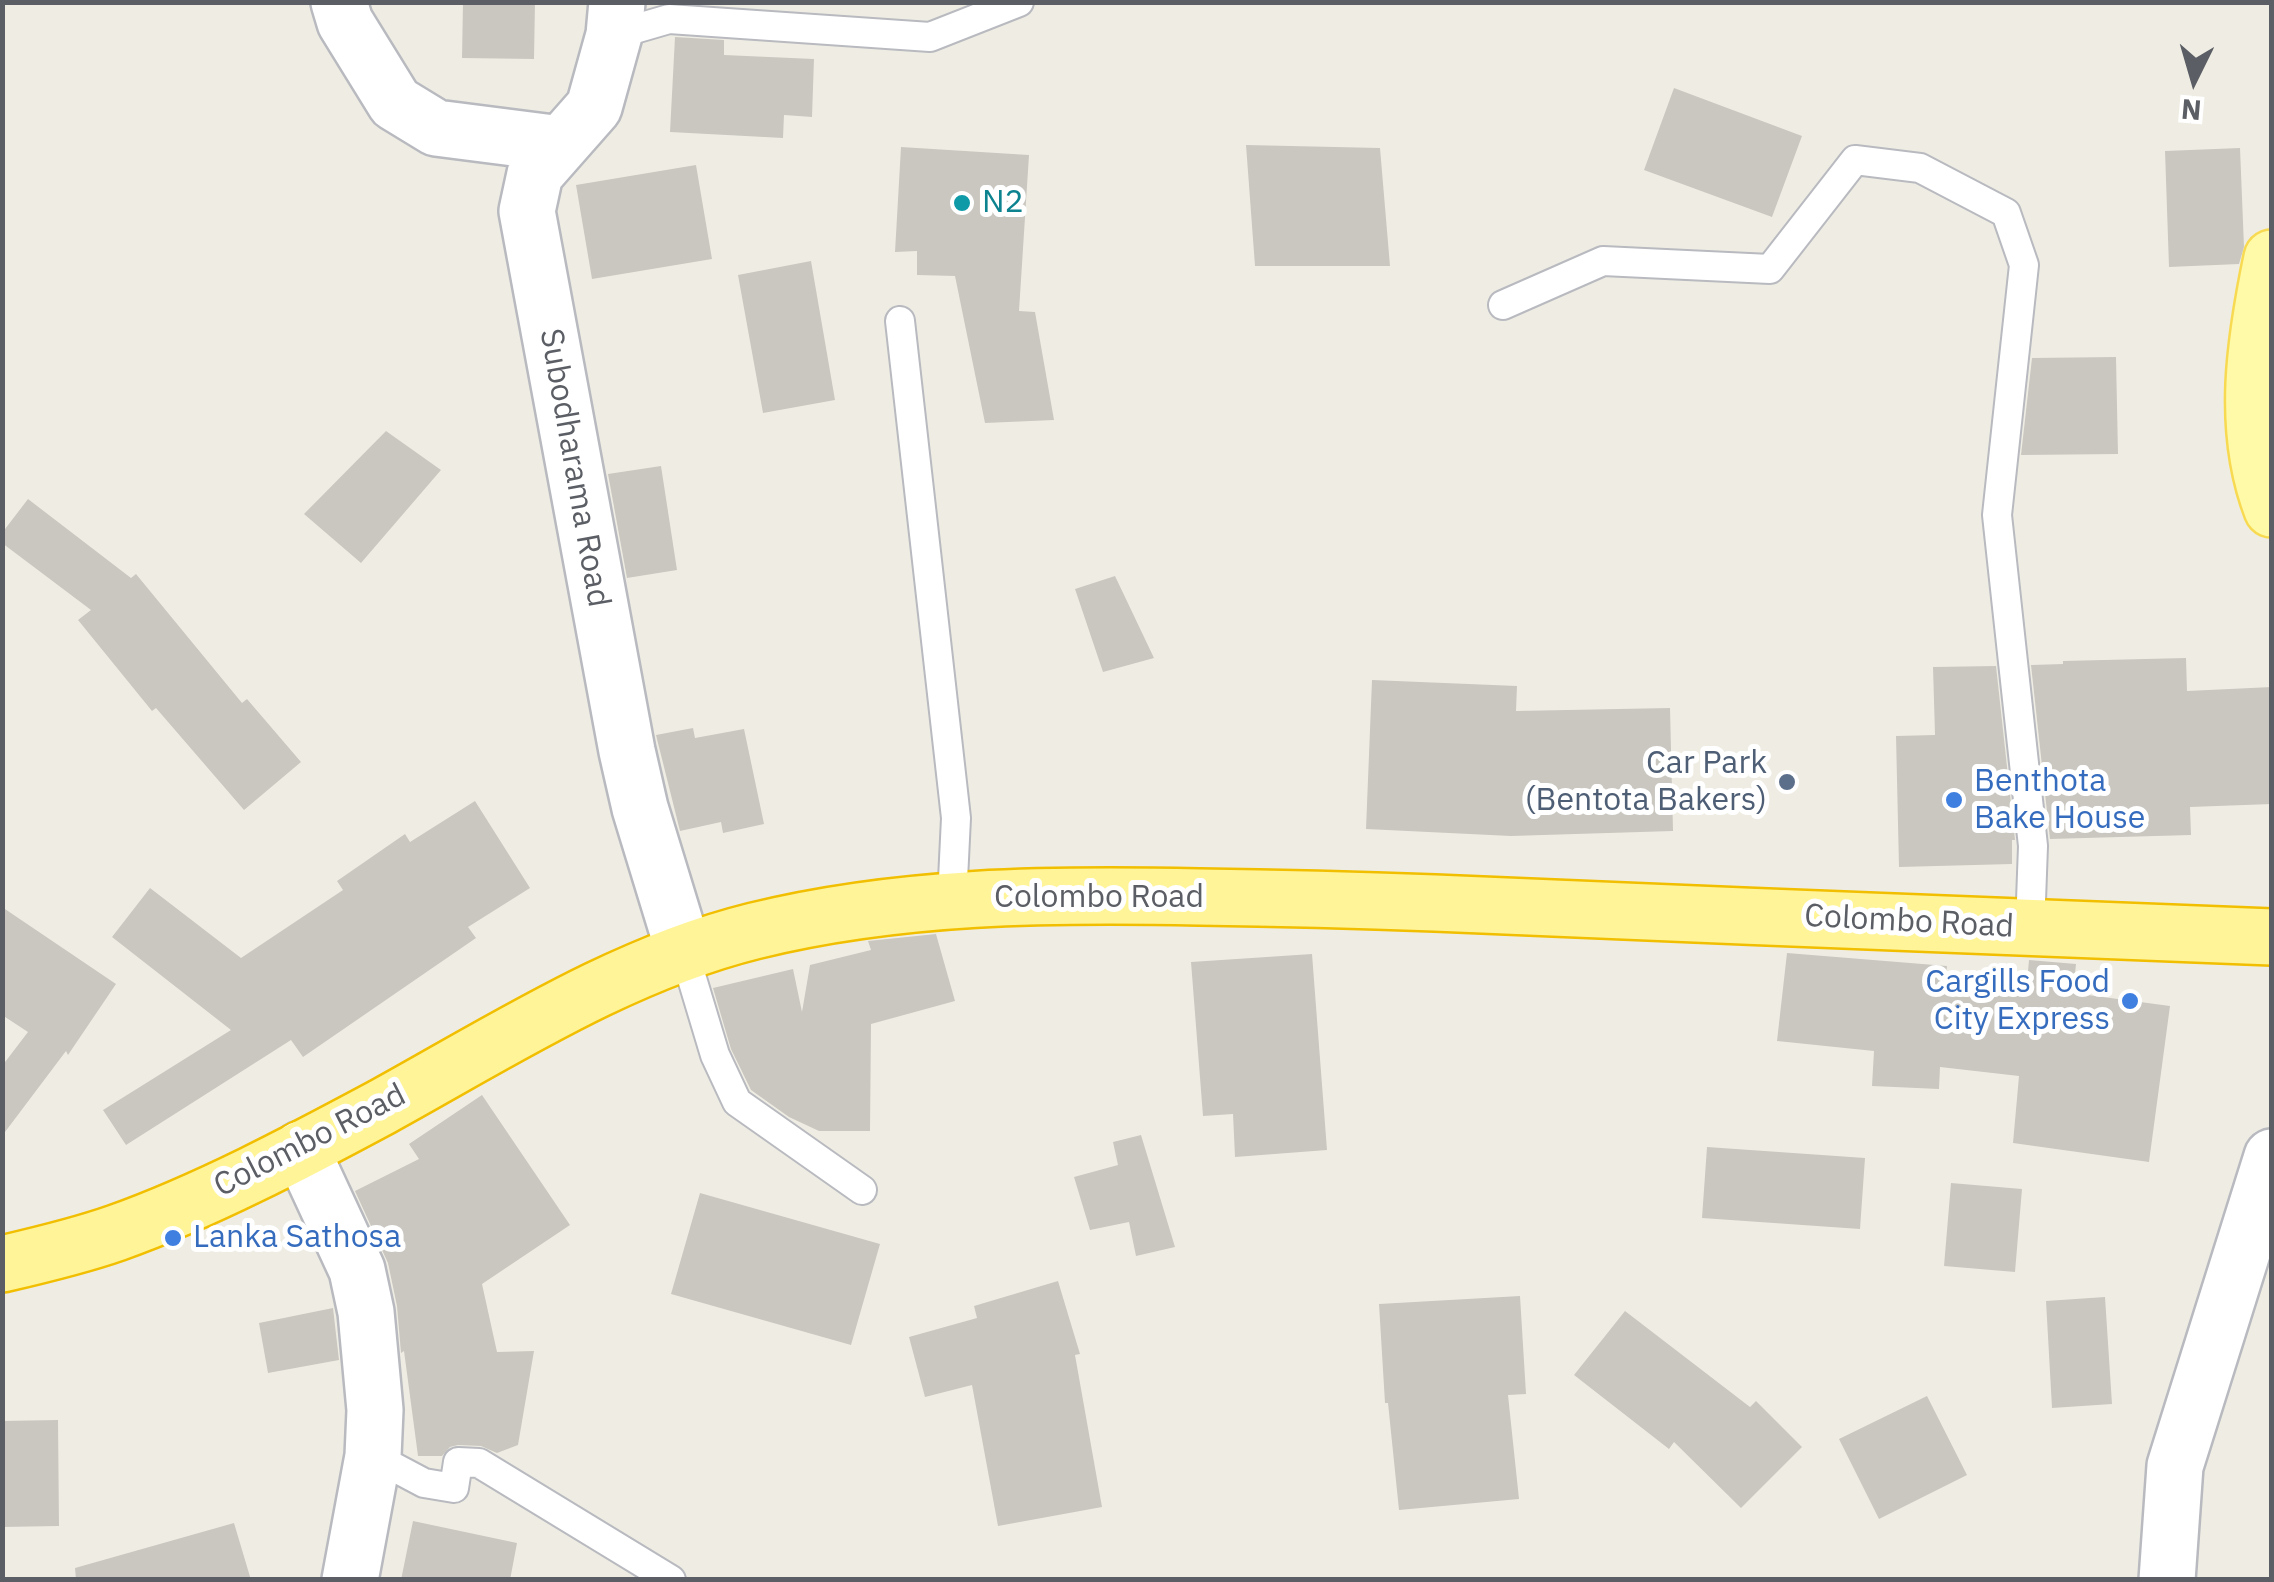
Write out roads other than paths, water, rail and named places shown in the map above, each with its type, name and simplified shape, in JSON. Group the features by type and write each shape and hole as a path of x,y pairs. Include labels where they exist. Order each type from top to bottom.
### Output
{"highway":[{"name":"Colombo Road","path":"2,1264 119,1232 232,1183 611,984 684,952 754,931 812,920 952,900 1048,895 1288,899 2272,936"}],"main road":[{"path":"2272,258 2261,312 2254,386 2254,433 2263,486 2272,509"}],"street":[{"path":"339,2 345,22 395,103 436,128 562,144"},
{"name":"Subodharama Road","path":"616,19 594,107 535,174 527,211 626,751 684,952"},
{"path":"301,1149 357,1270 366,1312 375,1410 373,1456 350,1580"},
{"path":"2167,1580 2174,1466 2272,1158"}],"lane":[{"path":"616,19 930,38 1019,2"},
{"path":"1503,305 1603,261 1770,269 1854,160 1920,168 2006,213 2024,266 1997,516 2033,846 2030,928"},
{"path":"900,321 956,818 952,900"},
{"path":"684,952 715,1055 737,1102 862,1190"},
{"path":"373,1456 424,1483 454,1488 458,1462 479,1463 671,1580"}],"place":[{"name":"N2","path":"962,203"},
{"name":"Car Park (Bentota Bakers)","path":"1787,782"},
{"name":"Benthota Bake House","path":"1954,800"},
{"name":"Cargills Food City Express","path":"2130,1001"},
{"name":"Lanka Sathosa","path":"173,1238"}]}
